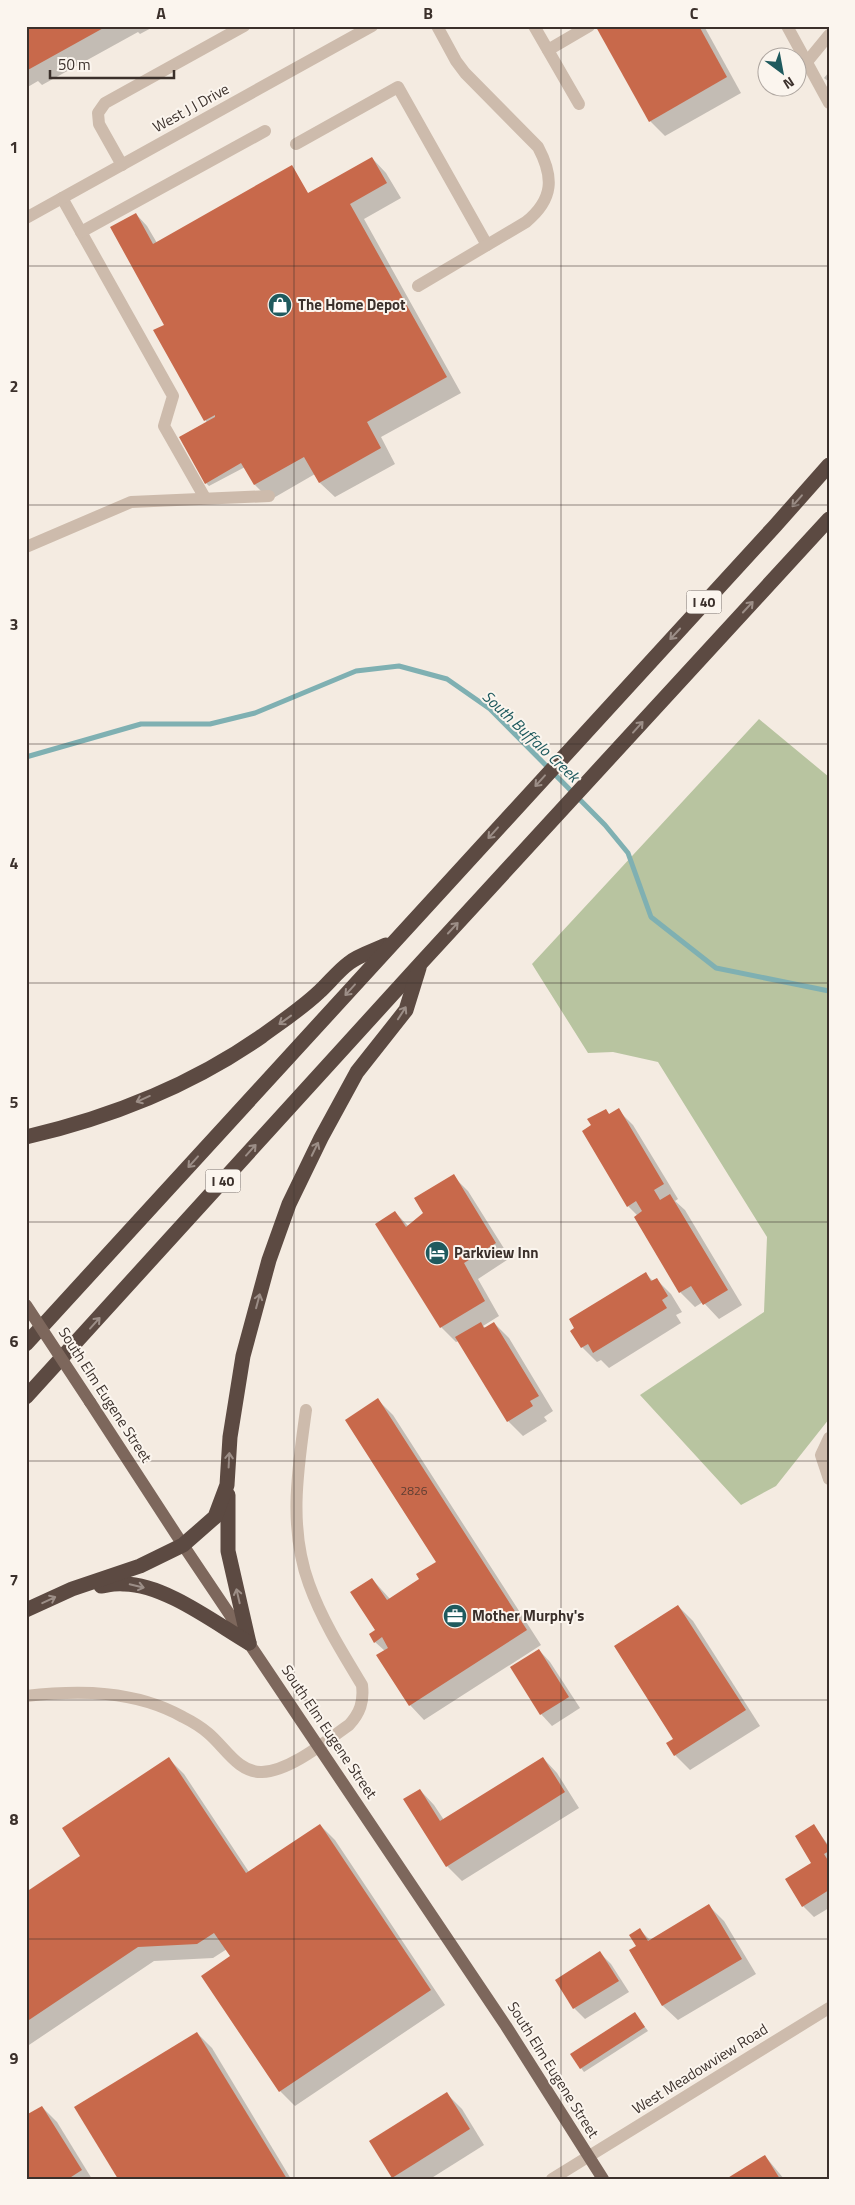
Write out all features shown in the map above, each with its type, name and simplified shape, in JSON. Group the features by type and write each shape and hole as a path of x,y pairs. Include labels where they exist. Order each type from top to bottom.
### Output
{"highway":[{"name":"I 40","path":"26,1344 829,464"},
{"name":"I 40","path":"26,1397 829,519"},
{"path":"26,1137 63,1129 128,1106 188,1080 252,1043 289,1017 318,994 349,963 394,941"},
{"path":"249,1643 228,1551 230,1437 242,1356 269,1260 289,1204 356,1072 406,1010 420,964"},
{"path":"26,1610 72,1589 140,1566 184,1545 215,1517 228,1485"},
{"path":"72,1589 125,1583 155,1590 174,1597 249,1643"}],"main road":[{"name":"South Elm Eugene Street","path":"26,1305 249,1643 506,2026 603,2179"}],"street":[{"path":"122,165 99,124 98,113 105,103 244,26"},
{"name":"West J J Drive","path":"26,218 372,26"},
{"path":"418,286 526,222 537,213 546,201 549,177 546,161 538,147 465,73 456,61 437,26"},
{"path":"534,26 578,104"},
{"path":"548,50 589,26"},
{"path":"787,26 798,48"},
{"path":"808,61 829,35"},
{"path":"808,66 829,103"},
{"path":"296,144 398,87 487,245"},
{"path":"81,232 265,131"},
{"path":"62,198 173,396 164,426 205,498"},
{"path":"26,547 131,502 269,496"},
{"path":"26,1696 111,1693 143,1700 182,1716 208,1733 242,1767 261,1772 281,1769 318,1746 358,1716 363,1695 362,1685 325,1623 308,1583 303,1563 296,1517 298,1468 306,1410"},
{"path":"828,1439 821,1455 829,1479"},
{"name":"West Meadowview Road","path":"552,2179 829,2008"}],"green space":[{"path":"759,719 829,777 829,1419 776,1486 741,1505 640,1395 764,1312 767,1237 658,1062 613,1052 588,1053 532,964"}],"building":[{"path":"26,26 107,26 26,71"},
{"path":"699,26 727,77 649,122 596,27"},
{"name":"The Home Depot","path":"372,157 387,183 350,204 447,377 367,422 381,448 319,483 304,457 254,485 241,463 205,484 179,437 215,417 215,415 204,421 153,330 164,325 110,227 136,213 153,244 292,165 308,193"},
{"path":"619,1108 664,1184 654,1190 660,1200 670,1194 728,1290 703,1305 691,1286 679,1293 634,1217 642,1211 636,1201 627,1207 582,1131 591,1125 587,1119 606,1109 609,1114"},
{"name":"Parkview Inn","path":"454,1174 496,1243 464,1263 485,1301 440,1328 375,1224 395,1211 406,1227 423,1213 414,1198"},
{"path":"646,1272 651,1281 657,1278 668,1296 662,1300 667,1308 593,1353 588,1344 581,1348 570,1331 574,1328 569,1319"},
{"path":"481,1322 484,1328 494,1322 539,1396 530,1401 533,1406 507,1422 455,1337"},
{"path":"378,1398 527,1630 409,1706 376,1655 388,1648 382,1637 374,1643 369,1634 375,1630 350,1592 372,1578 387,1600 419,1579 416,1574 436,1562 345,1420"},
{"path":"678,1605 746,1710 674,1756 666,1743 673,1739 614,1646"},
{"path":"539,1649 569,1697 540,1715 510,1667"},
{"path":"169,1757 246,1873 320,1824 431,1990 279,2092 201,1976 230,1956 214,1933 197,1944 138,1947 26,2022 26,1892 80,1856 62,1828"},
{"path":"543,1757 565,1792 446,1867 403,1799 420,1789 440,1821"},
{"path":"814,1824 829,1848 829,1851 824,1854 829,1862 829,1890 802,1907 785,1879 811,1863 795,1836"},
{"path":"709,1904 742,1959 662,2006 629,1950 636,1946 629,1935 640,1928 648,1941"},
{"path":"600,1951 619,1981 573,2009 555,1980"},
{"path":"635,2012 645,2027 580,2069 570,2054"},
{"path":"197,2032 287,2179 118,2179 74,2107"},
{"path":"447,2092 470,2129 392,2178 369,2141"},
{"path":"42,2106 82,2170 68,2179 26,2179 26,2115"},
{"path":"765,2155 780,2179 726,2179"}],"waterway":[{"name":"South Buffalo Creek","path":"26,757 141,724 210,724 255,713 356,671 399,666 447,679 490,709 605,825 628,853 651,917 716,968 829,991"}],"place":[{"name":"The Home Depot","path":"280,305"},
{"name":"Parkview Inn","path":"437,1253"},
{"name":"Mother Murphy's","path":"455,1616"}]}
